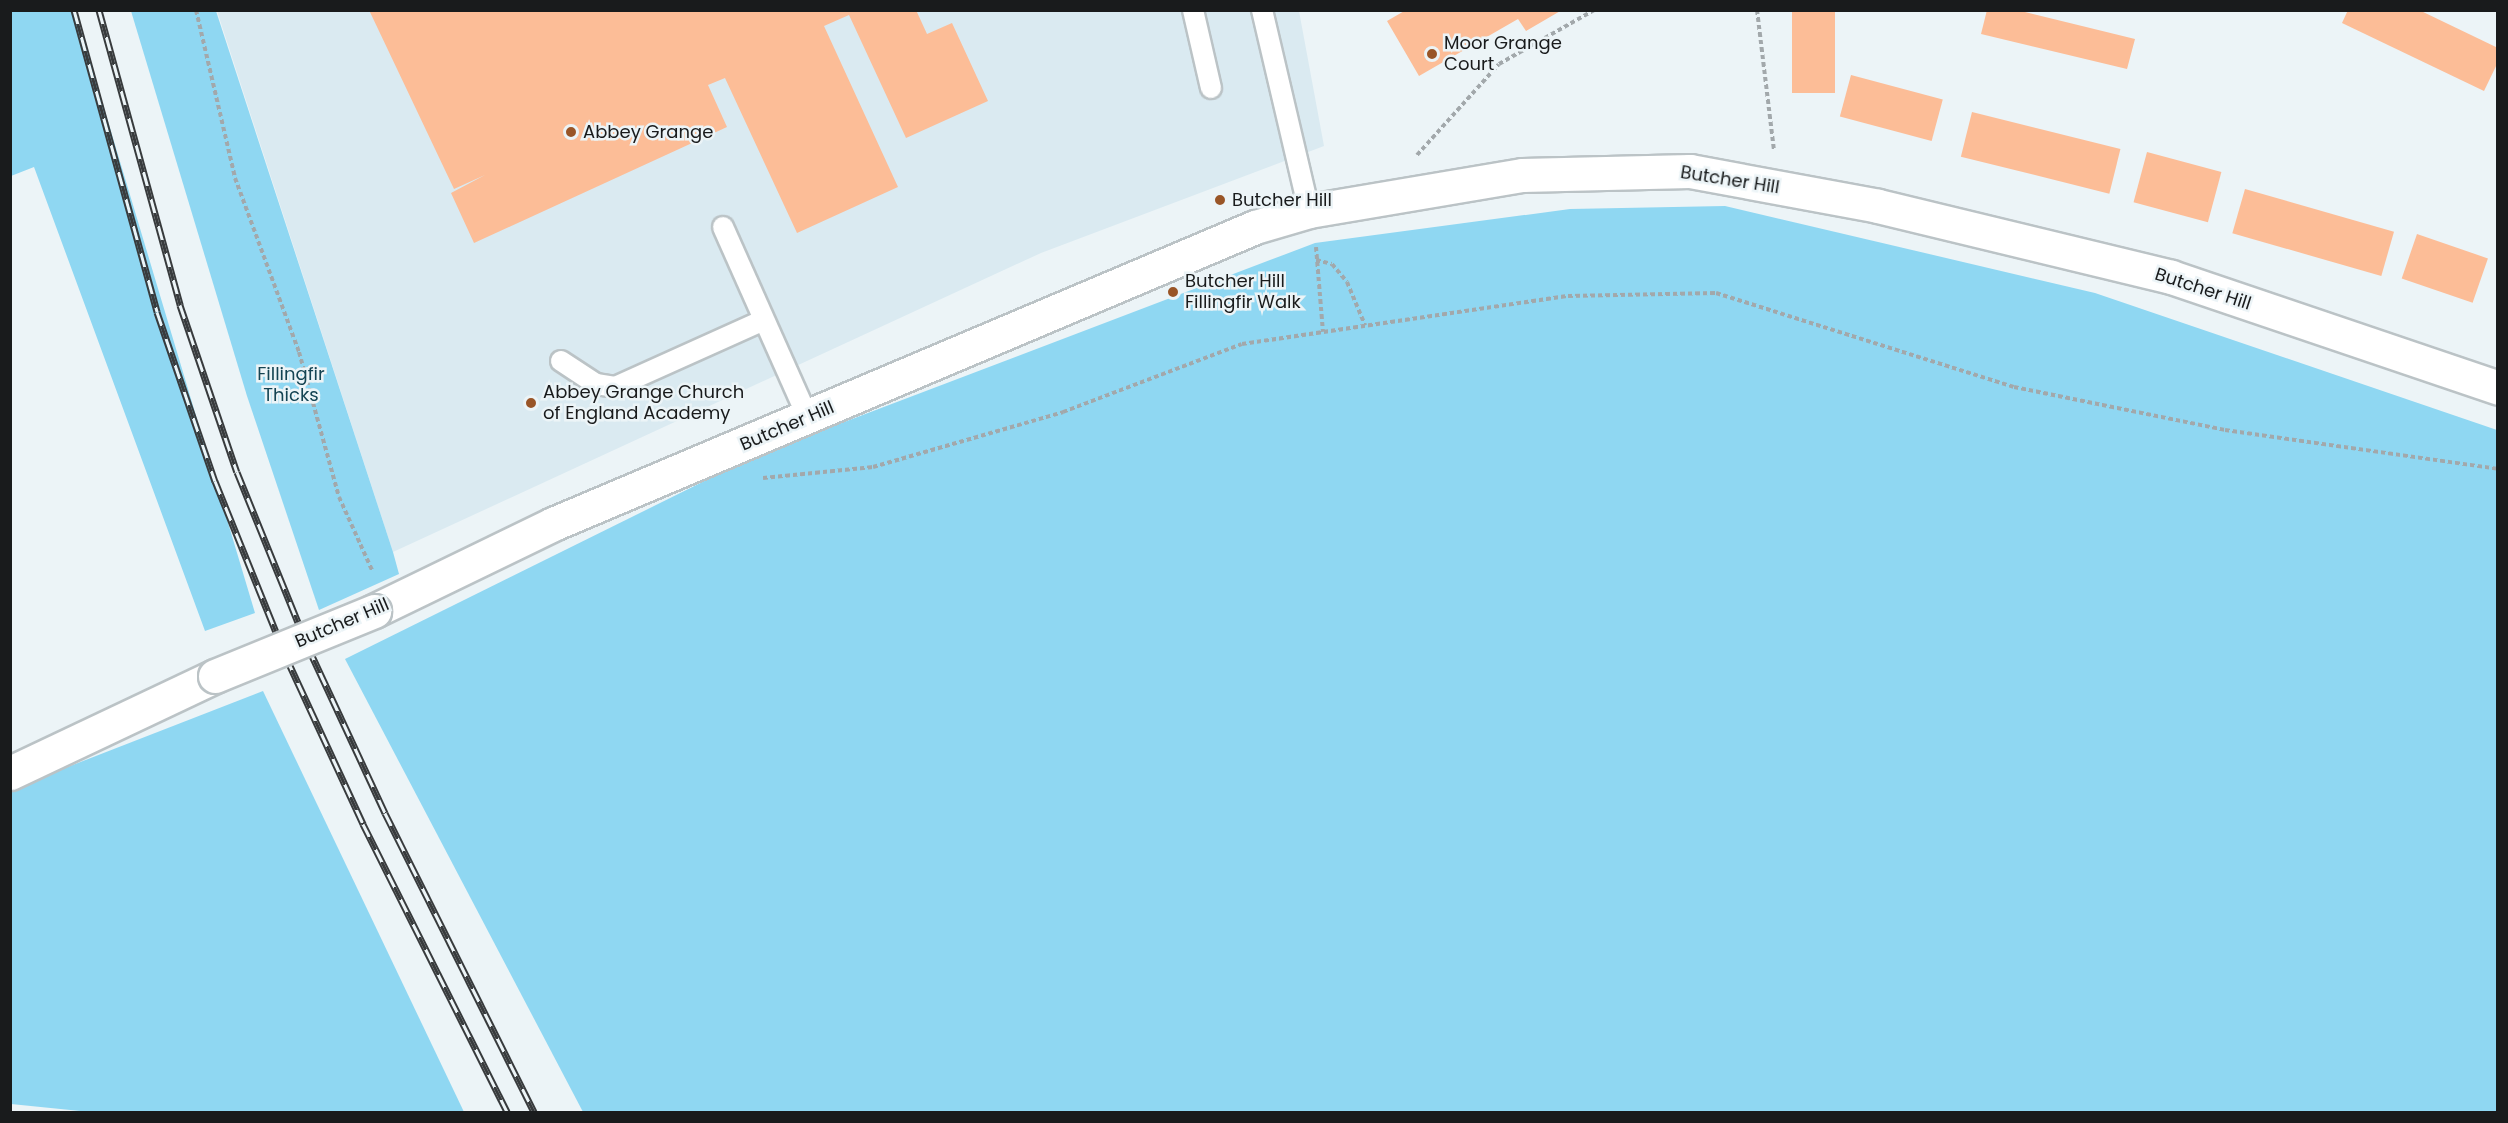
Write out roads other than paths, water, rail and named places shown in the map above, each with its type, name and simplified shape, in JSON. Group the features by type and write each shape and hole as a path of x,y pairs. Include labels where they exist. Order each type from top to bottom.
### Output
{"street":[{"name":"Butcher Hill","path":"10,773 215,676 381,607 553,524 1255,227 1309,211 1522,175 1690,171 1878,206 2171,277 2498,388"}],"lane":[{"path":"1193,10 1211,88"},
{"path":"1262,10 1309,211"},
{"path":"723,227 808,418"},
{"path":"561,361 596,384 615,387 764,320"}],"railway":[{"path":"74,10 157,312 215,481 286,657 363,824 507,1112"},
{"path":"99,10 180,305 237,472 308,647 385,813 534,1112"}],"place":[{"name":"Moor Grange Court","path":"1432,54"},
{"name":"Abbey Grange","path":"571,132"},
{"name":"Butcher Hill","path":"1220,200"},
{"name":"Butcher Hill Fillingfir Walk","path":"1173,292"},
{"name":"Abbey Grange Church of England Academy","path":"531,403"}],"park label":[{"name":"Fillingfir Thicks","path":"291,385"}]}
